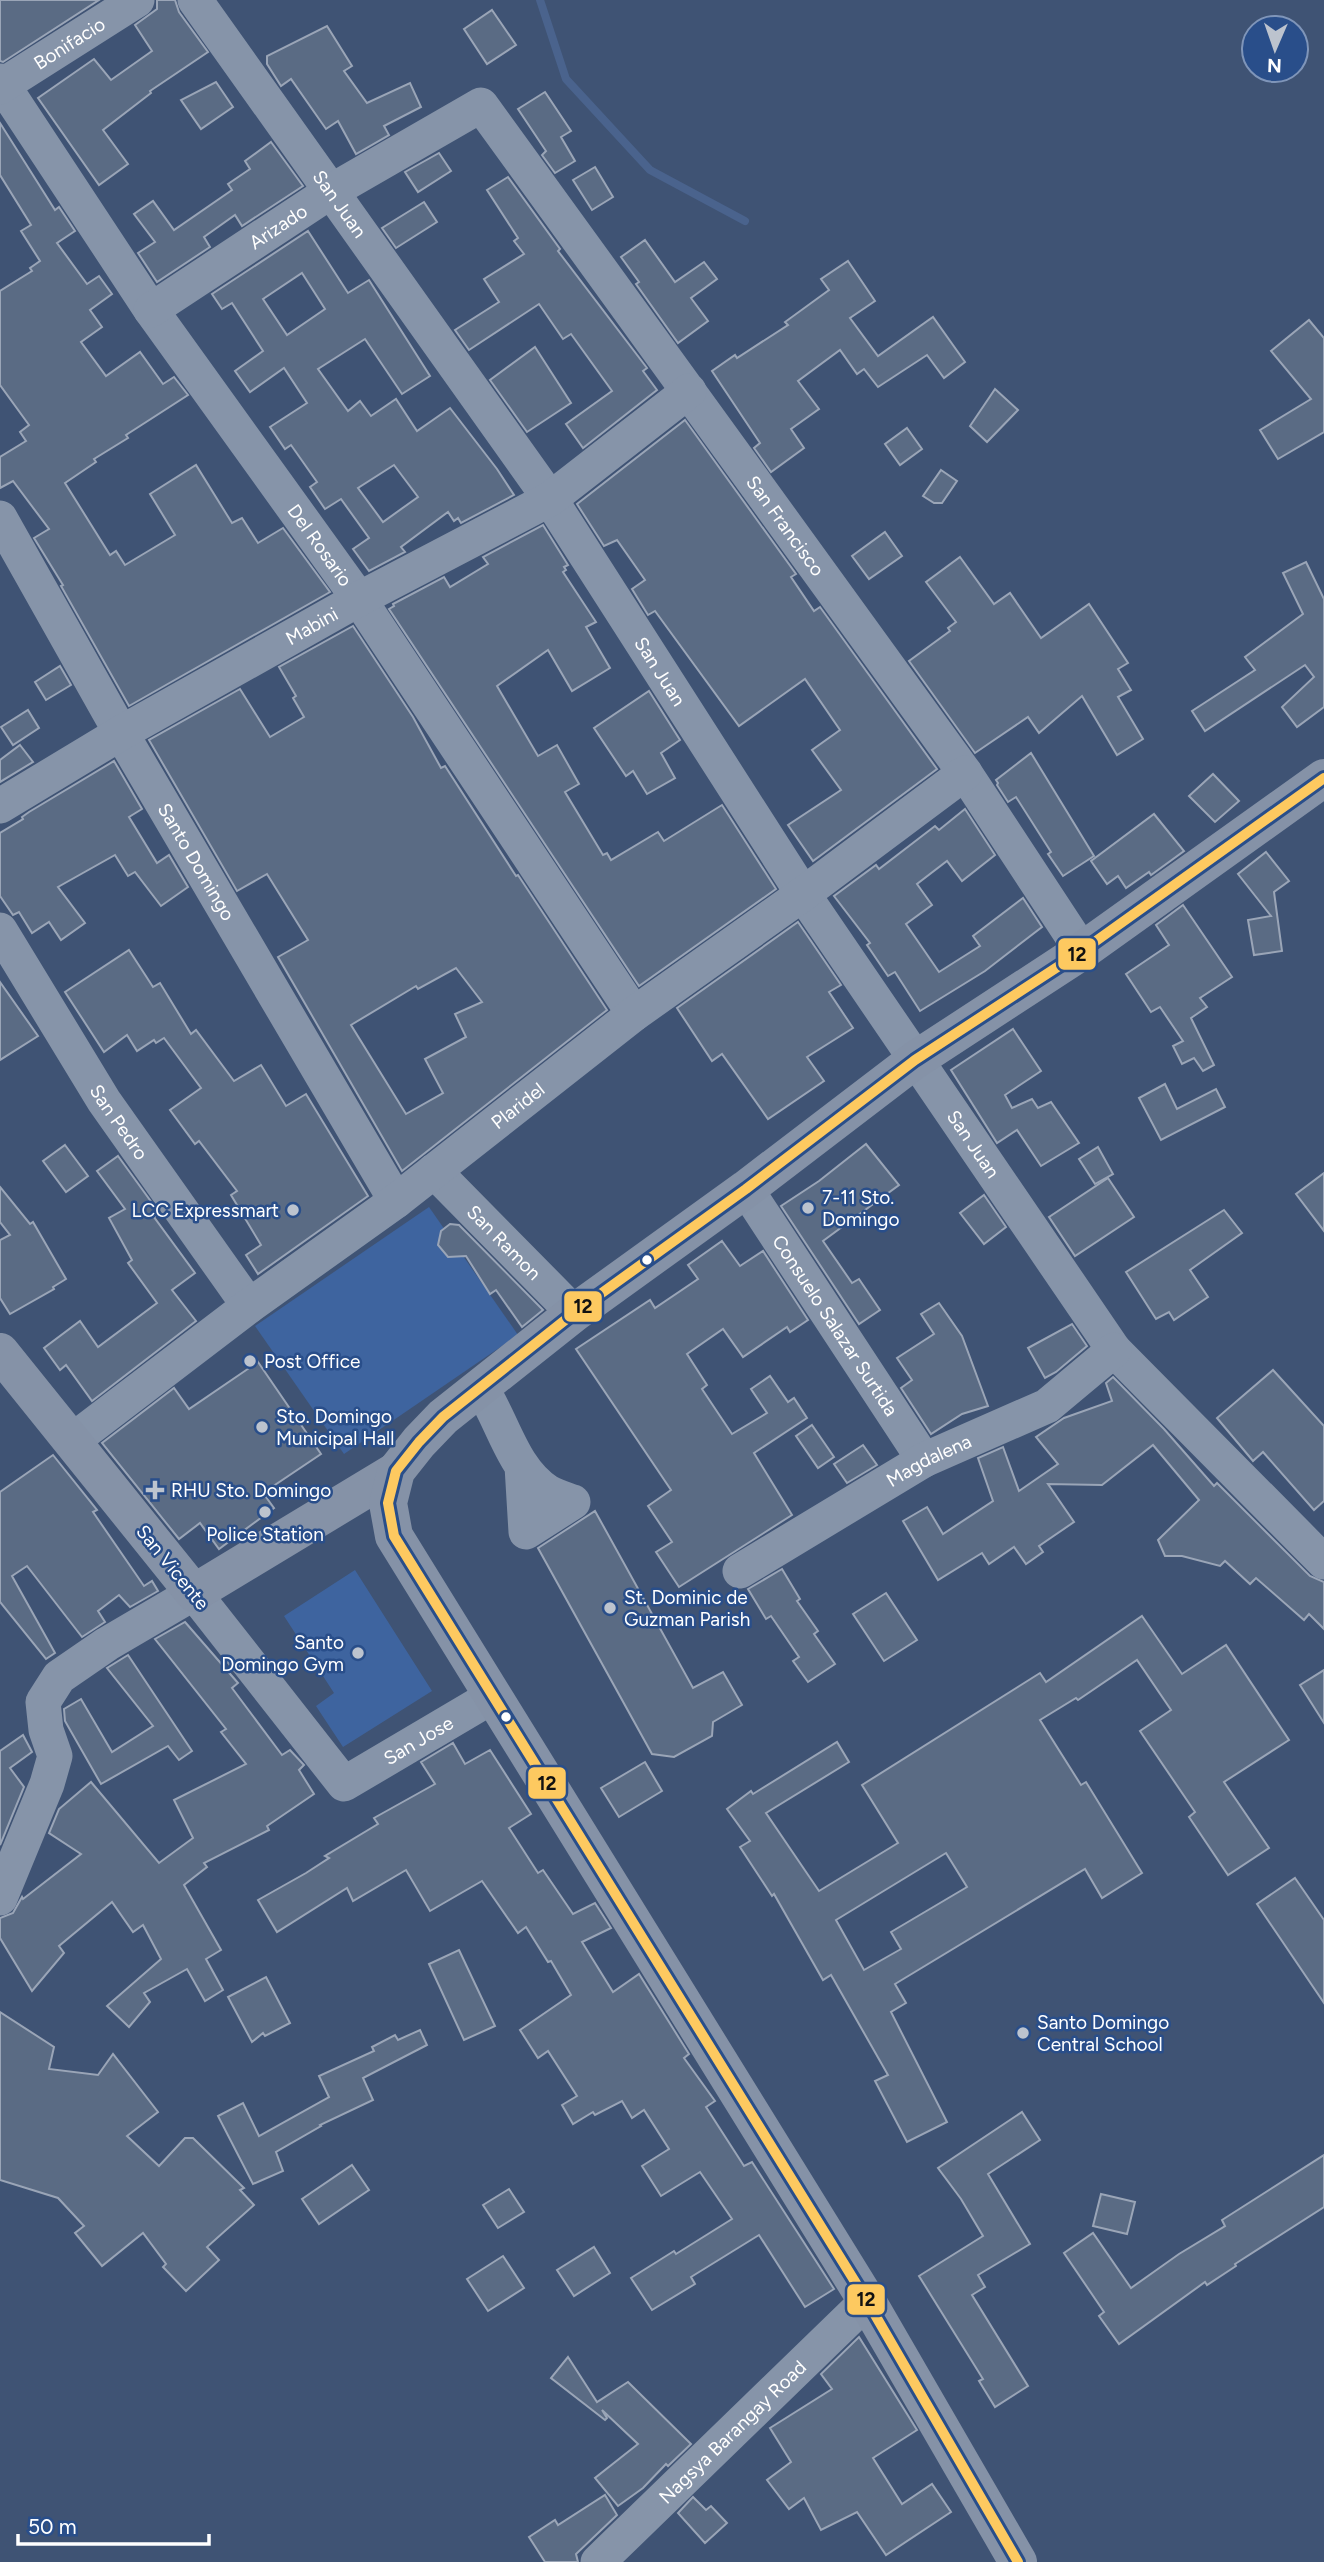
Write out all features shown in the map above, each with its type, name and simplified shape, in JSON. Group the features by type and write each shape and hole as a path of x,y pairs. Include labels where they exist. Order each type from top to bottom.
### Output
{"main road":[{"path":"194,1593 396,1471 443,1417 574,1313 746,1189 915,1060 1082,951 1324,778"},
{"name":"San Vicente","path":"0,1352 194,1593"},
{"path":"396,1471 388,1503 394,1536 867,2301 1018,2562"}],"street":[{"name":"Bonifacio","path":"1,84 137,0"},
{"name":"San Juan","path":"195,0 550,499 803,894 1114,1350 1324,1562"},
{"name":"Del Rosario","path":"1,84 151,310 359,599 634,1014"},
{"name":"Arizado","path":"151,310 330,192 481,105"},
{"name":"San Francisco","path":"481,105 965,772 1082,951"},
{"name":"Mabini","path":"0,806 121,733 359,599 550,499 689,391"},
{"name":"Santo Domingo","path":"0,518 121,733 396,1201"},
{"name":"Plaridel","path":"72,1441 249,1306 396,1201 634,1014 803,894 965,772"},
{"name":"San Pedro","path":"0,930 104,1101 249,1306"},
{"name":"San Ramon","path":"434,1171 574,1313"},
{"name":"Consuelo Salazar Surtida","path":"746,1189 924,1460"},
{"name":"Magdalena","path":"740,1571 924,1460 1047,1406 1114,1350"},
{"path":"481,1388 522,1466"},
{"path":"0,1898 47,1784 55,1756 46,1730 43,1702 48,1694 59,1677 107,1644 194,1593"},
{"name":"San Vicente","path":"194,1593 344,1784"},
{"name":"San Jose","path":"344,1784 493,1696"},
{"name":"Nagsya Barangay Road","path":"598,2562 867,2301"}],"shaded area":[{"path":"429,1207 518,1335 344,1454 255,1326"},
{"name":"Santo Domingo Gym","path":"355,1570 432,1691 343,1747 316,1706 334,1693 284,1616"}],"building":[{"path":"0,0 99,0 3,62 0,61"},
{"path":"157,0 175,0 179,12 208,52 150,91 151,93 103,130 128,164 99,185 38,98 94,59 111,80 152,51 135,25 157,9"},
{"path":"492,10 516,45 487,64 464,29"},
{"path":"327,26 352,66 344,71 367,103 410,83 421,107 384,126 389,135 356,154 338,121 326,129 291,79 281,86 267,64 267,56"},
{"path":"216,82 233,107 201,129 181,100"},
{"path":"545,92 571,131 561,137 575,161 555,173 542,155 546,151 518,109"},
{"path":"0,123 55,210 59,207 75,231 57,243 87,284 99,276 112,294 90,310 102,327 81,342 106,376 140,352 163,384 174,377 188,395 126,435 128,438 94,459 96,462 65,483 110,555 116,551 125,565 175,535 150,494 196,465 232,523 242,518 258,543 283,528 330,592 129,706 61,586 63,585 34,538 49,529 13,481 0,488 0,457 26,441 20,432 29,425 0,385 0,291 32,271 30,268 40,261 21,231 31,225 0,175"},
{"path":"271,142 303,186 242,226 235,215 204,237 210,247 157,282 138,253 155,242 134,214 153,201 174,230 232,190 228,184 250,169 245,161"},
{"path":"439,153 451,171 418,192 405,172"},
{"path":"595,167 613,197 592,210 573,180"},
{"path":"508,177 560,249 558,251 647,368 643,371 657,390 583,448 566,424 612,391 571,334 563,339 539,304 469,350 455,330 499,302 484,279 524,254 514,241 518,238 487,190"},
{"path":"424,202 437,222 396,248 382,228"},
{"path":"308,231 348,293 369,280 430,376 402,394 365,339 318,369 348,411 360,401 371,416 396,399 417,431 450,408 514,495 461,523 458,518 454,521 448,512 401,547 405,552 369,571 353,549 369,538 341,499 325,509 310,487 317,482 291,445 285,449 270,427 307,403 284,368 250,392 235,371 263,351 232,303 222,309 212,294","holes":["302,273 325,309 287,335 263,299","394,465 418,497 383,522 358,488"]},
{"path":"645,240 675,282 704,262 717,279 691,298 708,321 678,343 636,284 639,282 621,257"},
{"path":"848,261 875,301 850,318 878,356 933,317 965,362 944,378 927,355 878,387 864,369 857,374 840,350 798,381 819,409 791,429 804,448 771,472 754,448 760,443 712,371 788,325 785,322 829,290 821,279"},
{"path":"1309,320 1324,338 1324,432 1278,459 1260,430 1311,399 1271,351"},
{"path":"535,347 571,403 527,432 490,380"},
{"path":"995,389 1018,410 987,442 970,426"},
{"path":"685,420 796,574 791,577 814,611 820,607 937,769 813,861 788,825 841,790 812,750 840,730 805,679 739,726 655,611 648,615 632,589 645,580 617,540 604,546 577,504"},
{"path":"907,428 922,449 900,465 885,444"},
{"path":"941,470 957,481 942,503 934,503 923,496"},
{"path":"543,525 568,565 563,572 596,622 586,627 610,668 572,691 548,650 497,686 538,756 557,745 579,784 565,792 603,855 607,853 611,860 658,832 664,841 722,805 776,889 639,986 389,609 393,604 444,577 450,587 488,564 483,557"},
{"path":"885,532 902,556 869,579 852,556"},
{"path":"960,557 994,604 1010,593 1041,638 1089,604 1128,663 1118,669 1131,690 1118,697 1143,739 1117,755 1082,696 1039,733 1028,717 975,753 909,661 950,631 948,628 956,622 926,582"},
{"path":"1306,562 1324,599 1324,707 1297,727 1282,707 1314,677 1305,665 1205,731 1192,711 1255,670 1245,657 1303,614 1283,573"},
{"path":"353,626 413,717 441,768 445,766 607,1010 402,1171 278,957 308,940 267,874 237,891 149,740 240,689 270,737 304,717 293,698 296,696 279,667","holes":["456,968 482,1002 455,1014 466,1037 425,1059 443,1093 406,1114 351,1025 416,986 418,989"]},
{"path":"60,666 71,685 46,700 35,682"},
{"path":"649,691 680,740 661,753 675,778 647,794 633,771 626,776 594,728"},
{"path":"28,710 39,728 13,745 1,727"},
{"path":"20,745 33,762 0,782 0,760"},
{"path":"1031,753 1094,856 1063,876 1016,797 1008,802 997,785 996,780"},
{"path":"114,761 142,809 129,817 157,863 169,855 188,887 161,906 135,872 128,876 115,855 58,887 85,923 61,940 49,922 32,933 19,912 13,915 0,896 0,833 23,819 29,812"},
{"path":"1213,774 1239,801 1215,822 1189,796"},
{"path":"965,809 995,855 962,881 947,861 917,884 932,905 906,924 939,972 980,946 973,936 1023,898 1042,927 985,971 920,1011 895,972 888,976 867,945 870,943 834,896 876,865 879,869 935,826 939,830"},
{"path":"1154,814 1184,851 1151,875 1149,872 1126,888 1118,876 1107,884 1091,861"},
{"path":"1266,852 1289,881 1274,892 1282,951 1254,955 1248,920 1271,916 1238,874"},
{"path":"1183,905 1232,977 1200,998 1207,1007 1191,1018 1214,1065 1203,1071 1194,1058 1182,1064 1173,1046 1183,1041 1160,1007 1151,1012 1126,974 1169,945 1156,925"},
{"path":"798,922 841,985 829,992 853,1028 807,1057 824,1081 768,1119 722,1054 712,1061 677,1008"},
{"path":"129,950 153,987 160,983 191,1034 196,1030 234,1081 261,1065 286,1106 306,1094 368,1196 258,1274 246,1255 261,1245 231,1195 237,1191 199,1141 195,1144 170,1110 201,1088 164,1038 156,1043 154,1040 137,1051 127,1035 104,1052 65,992"},
{"path":"0,982 38,1036 0,1060"},
{"path":"1013,1029 1041,1071 1005,1095 1012,1108 1032,1099 1038,1108 1051,1102 1079,1143 1041,1166 1017,1130 997,1143 951,1070"},
{"path":"1165,1084 1177,1109 1216,1089 1225,1107 1161,1140 1139,1098"},
{"path":"866,1144 899,1185 823,1241 852,1283 859,1279 880,1310 859,1324 781,1206 819,1181"},
{"path":"65,1145 88,1176 66,1192 43,1161"},
{"path":"1098,1147 1113,1174 1095,1184 1079,1159"},
{"path":"118,1156 160,1214 154,1217 195,1273 172,1290 196,1321 92,1401 66,1365 60,1370 44,1348 80,1321 98,1347 157,1303 128,1263 132,1260 109,1218 125,1209 97,1171"},
{"path":"1324,1173 1324,1231 1296,1194"},
{"path":"1108,1178 1134,1217 1075,1256 1049,1217"},
{"path":"0,1187 30,1224 33,1222 66,1279 53,1287 54,1289 10,1314 0,1298 0,1240 10,1235 0,1222"},
{"path":"984,1195 1006,1227 984,1244 960,1213"},
{"path":"1224,1210 1242,1233 1190,1270 1208,1297 1174,1320 1169,1312 1156,1319 1126,1272"},
{"path":"450,1224 459,1225 543,1310 522,1327 496,1290 490,1294 466,1256 448,1257 438,1245 441,1231"},
{"path":"722,1241 740,1266 763,1251 808,1320 790,1332 787,1327 743,1357 723,1329 687,1354 707,1385 702,1389 732,1434 767,1413 751,1389 770,1376 788,1402 794,1398 807,1418 754,1453 792,1515 679,1587 656,1552 672,1542 648,1506 671,1490 576,1349 650,1300 655,1308 698,1279 688,1265"},
{"path":"939,1303 962,1336 988,1406 962,1414 931,1434 901,1388 912,1380 897,1358 934,1334 921,1314"},
{"path":"1072,1324 1087,1346 1045,1378 1028,1348"},
{"path":"258,1362 321,1454 263,1493 274,1508 219,1549 200,1523 179,1539 102,1443 174,1388 189,1409"},
{"path":"1273,1370 1324,1426 1324,1501 1314,1510 1263,1452 1253,1461 1217,1418"},
{"path":"1113,1377 1214,1486 1217,1483 1310,1576 1324,1582 1324,1629 1309,1614 1304,1620 1256,1578 1250,1584 1225,1561 1220,1566 1182,1556 1165,1556 1158,1540 1199,1500 1153,1445 1102,1485 1048,1484 1074,1522 1039,1546 1043,1552 1026,1564 1014,1547 989,1564 982,1553 938,1580 903,1521 927,1507 943,1534 993,1501 978,1458 1003,1447 1019,1491 1058,1464 1036,1437 1064,1418 1112,1401 1106,1383"},
{"path":"812,1425 834,1457 818,1468 796,1436"},
{"path":"863,1445 877,1465 847,1483 834,1464"},
{"path":"53,1455 97,1510 93,1512 144,1586 152,1581 158,1591 130,1607 119,1595 98,1611 105,1622 82,1637 27,1566 12,1576 55,1653 46,1659 0,1602 0,1492"},
{"name":"St. Dominic de Guzman Parish","path":"595,1511 693,1688 723,1672 742,1705 713,1722 712,1736 674,1757 652,1754 538,1548"},
{"path":"782,1569 800,1599 797,1601 818,1631 814,1634 835,1664 808,1682 793,1661 799,1657 771,1616 766,1619 748,1589"},
{"path":"886,1593 917,1640 884,1661 853,1614"},
{"path":"1142,1616 1182,1674 1226,1645 1289,1740 1224,1782 1269,1848 1228,1875 1189,1817 1195,1812 1140,1731 1171,1710 1137,1660 1078,1700 1076,1698 1040,1720 1081,1785 1086,1782 1142,1873 1102,1898 1085,1869 895,1984 906,2003 891,2012 947,2122 907,2142 875,2081 888,2075 831,1975 823,1980 774,1894 772,1896 740,1847 750,1841 727,1809 751,1791 753,1794 837,1742 849,1762 766,1813 819,1891 898,1843 862,1785 1040,1673 1046,1682","holes":["946,1853 967,1887 891,1932 901,1949 864,1970 836,1920"]},
{"path":"185,1622 238,1683 232,1688 282,1755 290,1750 304,1765 299,1770 314,1794 267,1826 269,1830 204,1863 207,1867 184,1885 221,1950 206,1959 223,1990 205,2001 187,1969 144,1993 150,2002 129,2027 107,2006 161,1959 143,1925 133,1932 112,1902 59,1946 64,1953 32,1991 0,1938 0,1918 13,1913 22,1897 23,1899 81,1854 49,1833 59,1809 91,1782 159,1863 193,1838 174,1800 246,1764 221,1732 226,1729 155,1639"},
{"path":"128,1655 192,1751 179,1760 168,1746 101,1784 65,1721 64,1709 81,1699 112,1752 153,1726 107,1668"},
{"path":"1324,1670 1324,1723 1300,1685"},
{"path":"23,1735 32,1752 10,1768 24,1787 0,1845 0,1751"},
{"path":"453,1743 465,1764 490,1750 531,1814 509,1828 538,1873 543,1870 573,1914 595,1903 611,1928 582,1942 613,1992 639,1974 689,2054 684,2058 715,2101 706,2107 744,2166 752,2162 834,2289 805,2307 759,2235 691,2277 695,2284 652,2310 631,2278 732,2219 700,2172 661,2196 642,2166 669,2149 644,2110 632,2118 622,2101 595,2115 593,2112 573,2124 562,2105 577,2096 548,2051 538,2058 520,2030 571,1995 526,1927 518,1933 482,1881 430,1911 406,1870 353,1901 347,1888 277,1932 258,1900 306,1873 329,1858 325,1856 378,1824 374,1818 435,1784 421,1762"},
{"path":"645,1762 662,1791 619,1817 601,1788"},
{"path":"1295,1878 1324,1920 1324,2003 1257,1904"},
{"path":"459,1950 495,2026 464,2040 429,1964"},
{"path":"266,1977 290,2023 265,2036 263,2033 252,2042 228,1997"},
{"path":"0,2012 54,2047 49,2069 98,2075 113,2054 158,2112 127,2136 159,2166 185,2138 193,2138 244,2188 240,2190 254,2205 207,2247 219,2260 186,2291 163,2267 166,2264 143,2233 102,2266 75,2233 84,2226 58,2198 0,2180"},
{"path":"420,2030 427,2045 363,2078 373,2100 320,2125 276,2152 283,2171 253,2184 218,2116 243,2103 259,2136 329,2097 319,2076 374,2051 372,2047 395,2035 398,2040"},
{"path":"1022,2112 1040,2140 988,2174 1030,2244 978,2275 985,2287 972,2295 1028,2386 995,2407 979,2381 983,2379 919,2276 983,2236 938,2168"},
{"path":"1324,2155 1324,2207 1207,2285 1205,2282 1119,2344 1099,2316 1104,2312 1064,2253 1093,2233 1131,2288 1225,2226 1222,2220"},
{"path":"352,2165 369,2190 319,2224 302,2199"},
{"path":"509,2189 524,2212 498,2228 483,2205"},
{"path":"1101,2194 1135,2202 1127,2234 1093,2226"},
{"path":"594,2247 610,2273 574,2296 557,2270"},
{"path":"503,2256 524,2288 488,2311 467,2279"},
{"path":"859,2337 917,2430 873,2458 902,2504 932,2484 951,2512 886,2555 857,2512 821,2530 804,2498 789,2509 767,2480 791,2462 770,2428 832,2389 821,2374"},
{"path":"568,2357 597,2402 628,2382 691,2444 668,2466 666,2464 643,2488 618,2506 595,2478 638,2444 602,2410 607,2418 605,2420 551,2378"},
{"path":"605,2495 617,2515 576,2554 578,2562 545,2562 529,2537 555,2520 558,2525"},
{"path":"693,2497 706,2510 711,2506 727,2523 705,2543 678,2513"}],"waterway":[{"path":"540,0 566,79 650,170 745,221"}],"transit line":[{"name":"12","path":"1018,2562 867,2301 394,1536 388,1503 396,1471 443,1417 574,1313 746,1189 915,1060 1082,951 1324,778"}],"place":[{"name":"7-11 Sto. Domingo","path":"808,1208"},
{"name":"LCC Expressmart","path":"293,1210"},
{"name":"Post Office","path":"250,1361"},
{"name":"Sto. Domingo Municipal Hall","path":"262,1427"},
{"name":"RHU Sto. Domingo","path":"155,1490"},
{"name":"Police Station","path":"265,1512"},
{"name":"St. Dominic de Guzman Parish","path":"610,1608"},
{"name":"Santo Domingo Gym","path":"358,1653"},
{"name":"Santo Domingo Central School","path":"1023,2033"}]}
